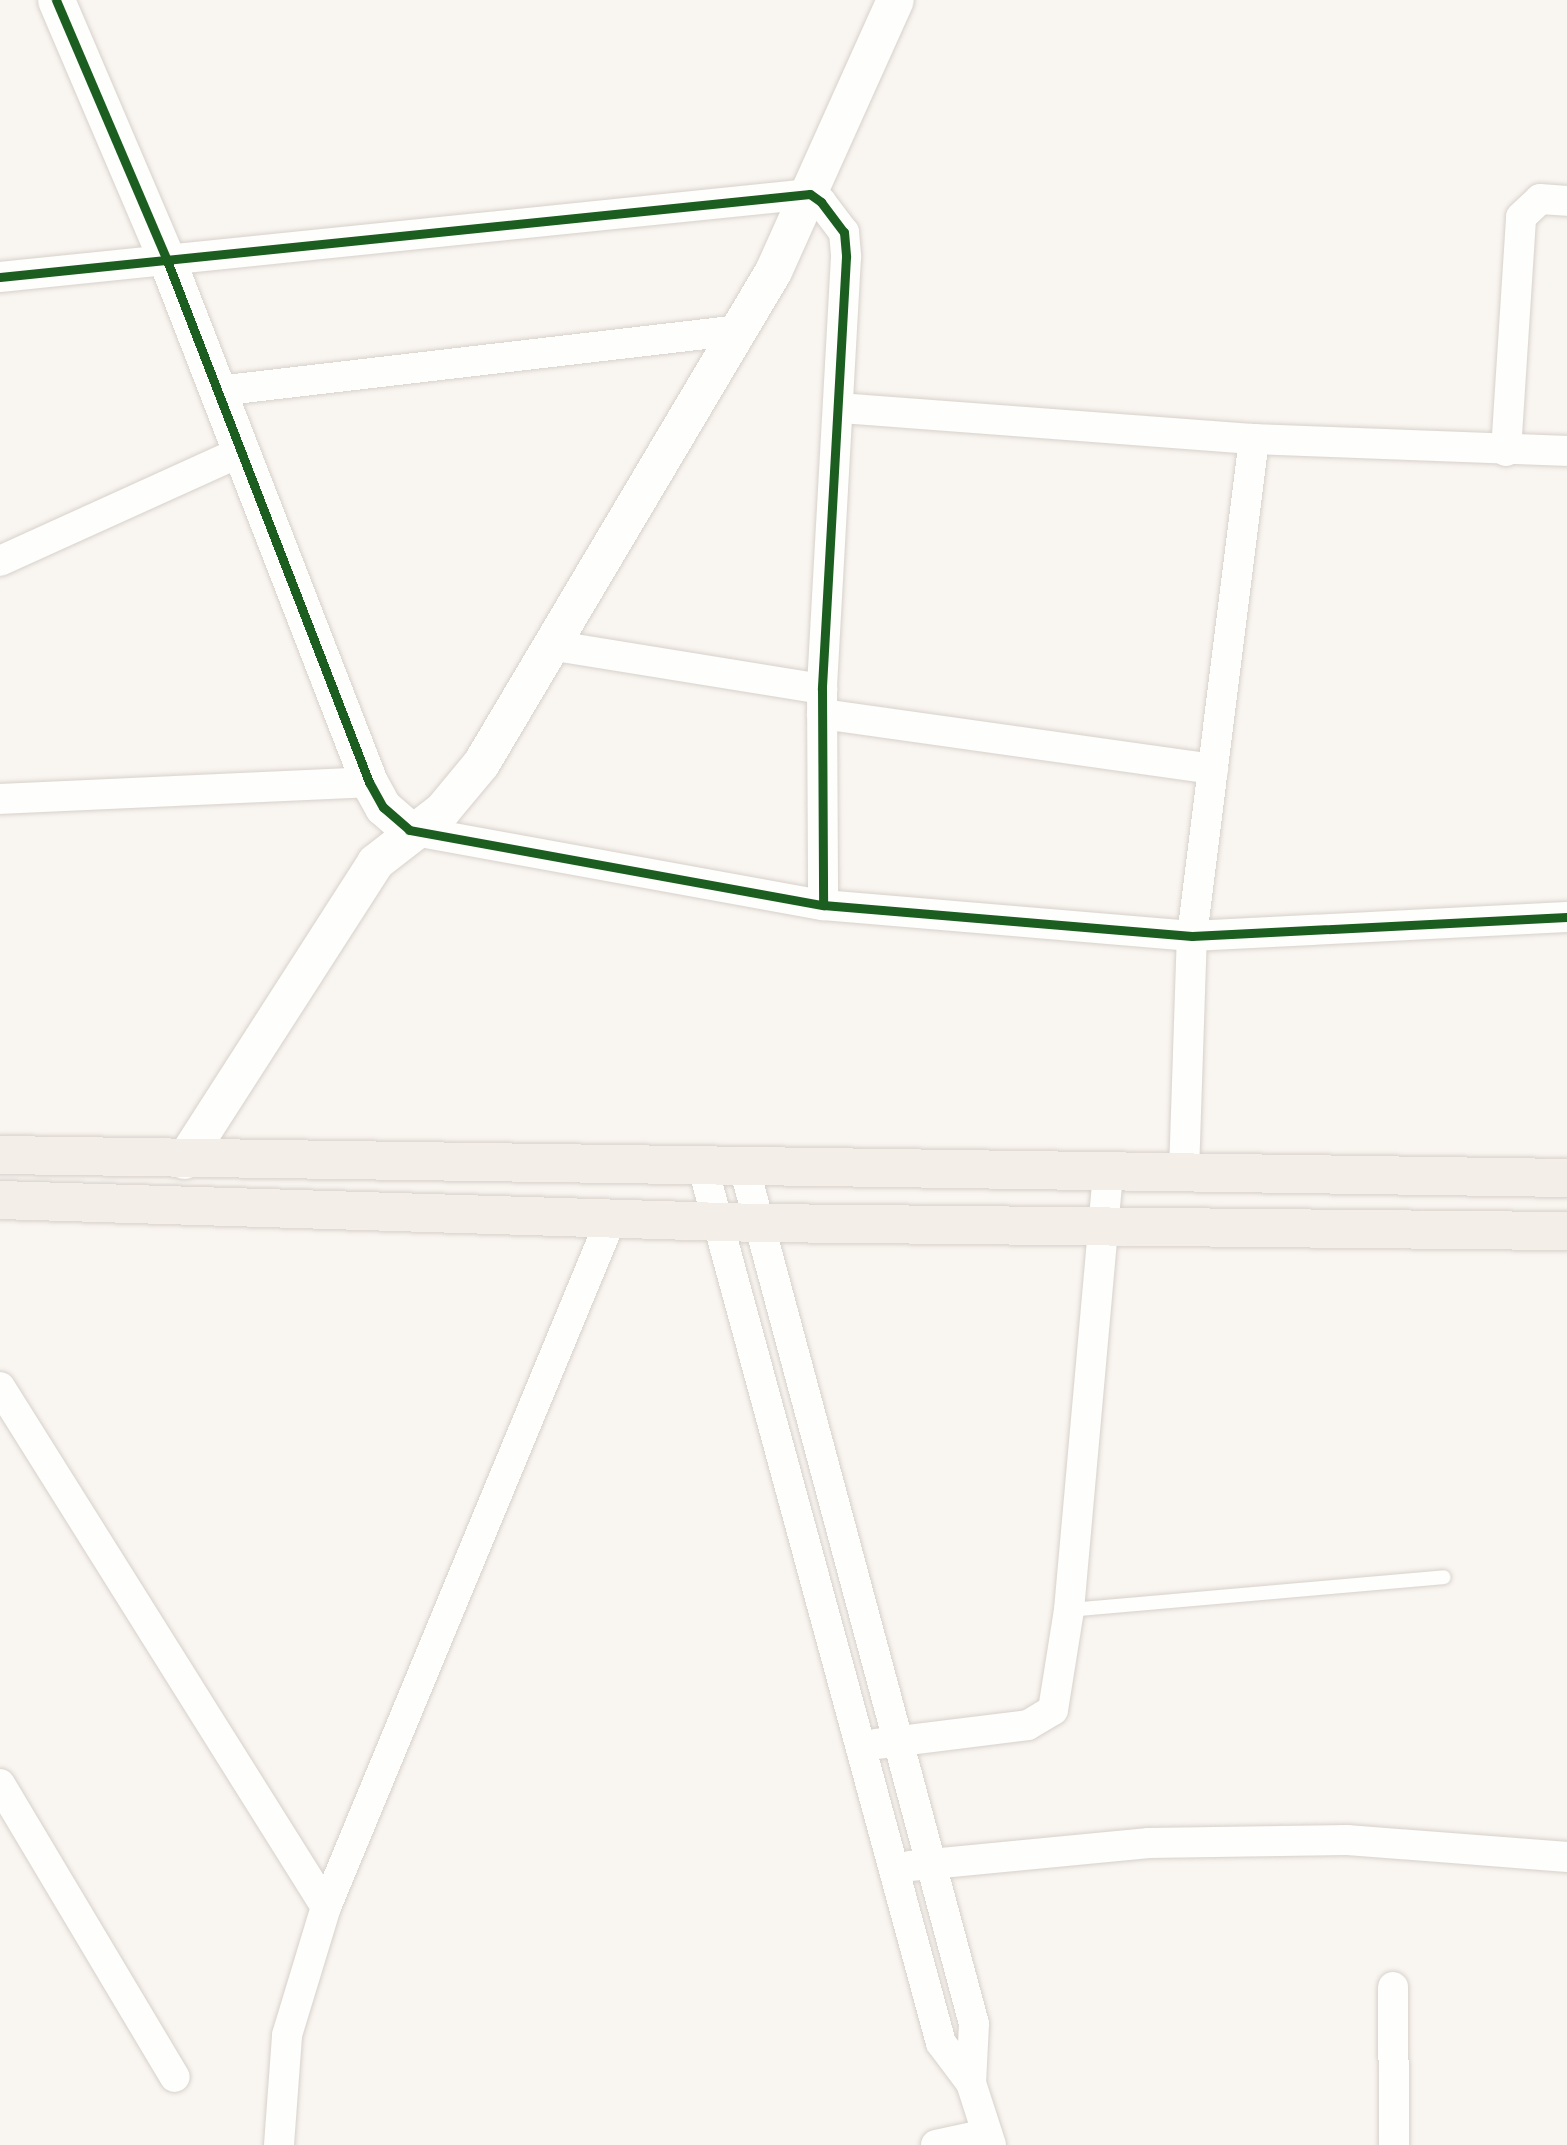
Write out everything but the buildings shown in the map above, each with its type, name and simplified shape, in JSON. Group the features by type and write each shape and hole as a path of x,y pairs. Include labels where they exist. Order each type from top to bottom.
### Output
{"main road":[{"path":"0,1155 184,1160 743,1163 1108,1172 1567,1178"},
{"path":"0,1200 757,1223 1567,1231"}],"street":[{"path":"56,0 168,263 369,782 383,807 409,830 823,905 1192,936 1567,917"},
{"path":"184,1160 375,862 409,830 442,810 481,763 740,331 810,194 895,0"},
{"path":"0,277 168,263 810,194 835,215 844,232 841,408 822,701 823,905"},
{"path":"1506,451 1521,217 1541,199 1567,201"},
{"path":"218,391 740,331"},
{"path":"841,408 1254,439 1506,451 1567,451"},
{"path":"1184,1173 1192,936 1254,439"},
{"path":"0,561 243,451"},
{"path":"550,645 822,701 1213,769"},
{"path":"0,799 369,782"},
{"path":"743,1163 928,1864 974,2024 971,2083"},
{"path":"702,1164 858,1747 941,2043 971,2083 989,2140 936,2145"},
{"path":"858,1747 1043,1721 1057,1698 1069,1610 1108,1172"},
{"path":"279,2145 287,2035 326,1907 612,1217"},
{"path":"0,1387 326,1907"},
{"path":"0,1784 175,2077"},
{"path":"892,1868 1149,1843 1347,1840 1567,1857"},
{"path":"1393,1987 1394,2145"}],"lane":[{"path":"1069,1610 1444,1577"}],"cycle path":[{"path":"56,0 168,263 369,782 383,807 409,830 823,905 1192,936 1567,917"},
{"path":"0,277 810,194 821,202 844,232 846,257 822,689 823,905"}]}
